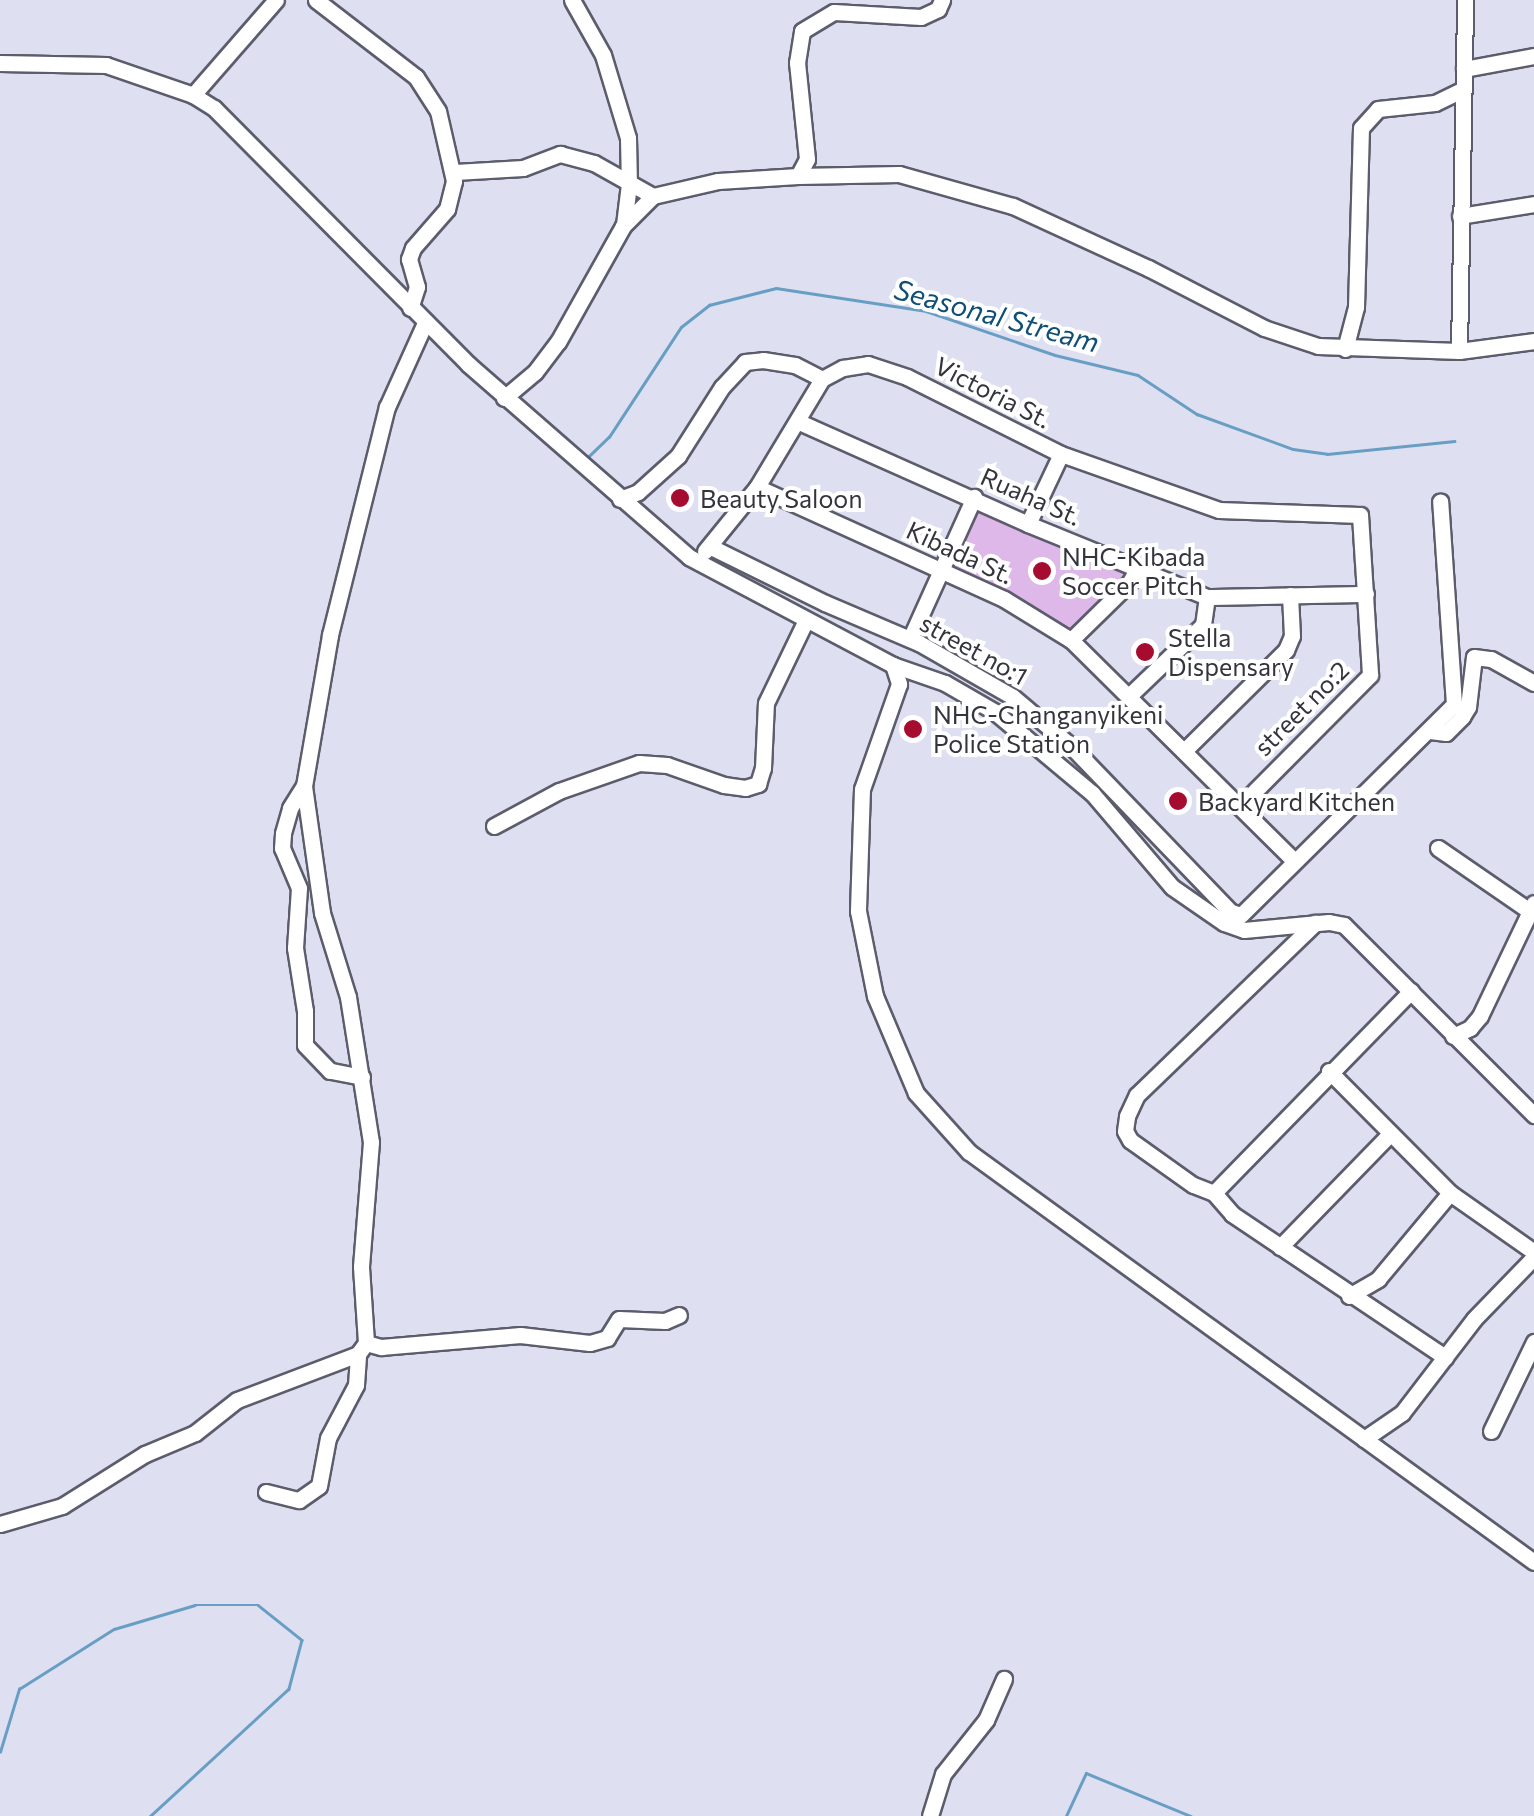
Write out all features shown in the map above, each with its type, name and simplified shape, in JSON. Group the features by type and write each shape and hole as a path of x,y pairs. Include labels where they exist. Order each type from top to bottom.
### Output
{"street":[{"path":"192,95 276,0"},
{"path":"316,0 332,8 425,87 438,111 454,172 447,209 413,248 410,259 417,288 410,308"},
{"path":"504,398 535,372 558,342 598,278 623,226 629,184 628,138 602,55 572,0"},
{"path":"798,176 807,158 797,63 802,31 834,12 921,17 938,9 942,0"},
{"path":"1459,350 1463,299 1460,216 1464,0"},
{"path":"1464,69 1534,56"},
{"path":"0,63 106,64 192,95 239,130 410,308 504,398 694,560 805,622 893,665 944,683 995,712 1092,793 1172,887 1224,923 1244,930 1315,923 1344,925 1534,1115"},
{"path":"1345,349 1356,308 1361,128 1378,109 1434,102 1464,89"},
{"path":"454,172 523,168 546,156 560,154 594,163 654,196"},
{"path":"623,226 654,196 718,181 899,174 1014,206 1148,268 1264,328 1318,346 1459,350 1534,340"},
{"path":"1460,216 1534,204"},
{"path":"266,1492 299,1500 319,1486 328,1438 356,1385 362,1349 361,1268 372,1142 345,984 323,921 304,786 330,635 383,422 425,323"},
{"path":"620,500 638,492 678,456 722,387 745,362 794,364 822,379 757,487 711,547 694,560"},
{"name":"Victoria St.","path":"822,379 850,366 883,368 1061,454 1219,510 1360,515"},
{"name":"Ruaha St.","path":"799,422 1028,524 1207,597 1366,594"},
{"path":"1028,524 1061,454"},
{"name":"Kibada St.","path":"757,487 942,570 1071,640 1131,694 1294,860"},
{"path":"910,639 974,497"},
{"name":"street no:1","path":"711,547 971,670 1050,726 1139,812 1231,912 1246,914 1294,860 1454,704 1440,501"},
{"name":"street no:2","path":"1240,806 1370,675 1360,515"},
{"path":"1071,640 1130,582 1136,569"},
{"path":"1185,750 1286,650 1292,636 1290,596"},
{"path":"1131,694 1203,625 1207,597"},
{"path":"494,826 559,790 639,763 667,765 724,785 744,788 758,784 763,768 766,703 805,622"},
{"path":"1430,731 1446,733 1468,707 1474,657 1492,658 1534,683"},
{"path":"893,665 899,684 862,789 858,911 875,996 916,1092 969,1152 1534,1562"},
{"path":"304,786 290,808 282,848 299,888 295,948 306,1010 305,1045 330,1071 362,1077"},
{"path":"1438,848 1533,910 1480,1016 1470,1028 1453,1036"},
{"path":"1315,923 1136,1095 1125,1131 1130,1140 1194,1185 1214,1193 1232,1214 1445,1357"},
{"path":"1214,1193 1411,991"},
{"path":"1329,1071 1450,1193 1534,1254 1474,1319 1402,1413 1364,1439"},
{"path":"1280,1246 1390,1134"},
{"path":"1349,1296 1378,1279 1450,1193"},
{"path":"0,1524 62,1506 146,1454 195,1433 218,1411 258,1390 362,1349 520,1335 590,1343 607,1338 619,1319 665,1321 679,1316"},
{"path":"1491,1432 1534,1342"},
{"path":"930,1816 943,1774 986,1720 1004,1678"}],"shaded area":[{"name":"NHC-Kibada Soccer Pitch","path":"983,510 1129,573 1071,633 951,567 975,512"}],"waterway":[{"name":"Seasonal Stream","path":"588,457 609,437 681,327 709,305 776,288 926,311 1055,355 1138,375 1197,414 1293,449 1327,454 1454,441"},
{"path":"0,1752 19,1689 114,1629 195,1605 258,1605 302,1640 289,1689 151,1816"},
{"path":"1066,1816 1086,1773 1191,1816"}],"place":[{"name":"Beauty Saloon","path":"680,498"},
{"name":"NHC-Kibada Soccer Pitch","path":"1042,571"},
{"name":"Stella Dispensary","path":"1145,652"},
{"name":"NHC-Changanyikeni Police Station","path":"913,729"},
{"name":"Backyard Kitchen","path":"1178,801"}]}
